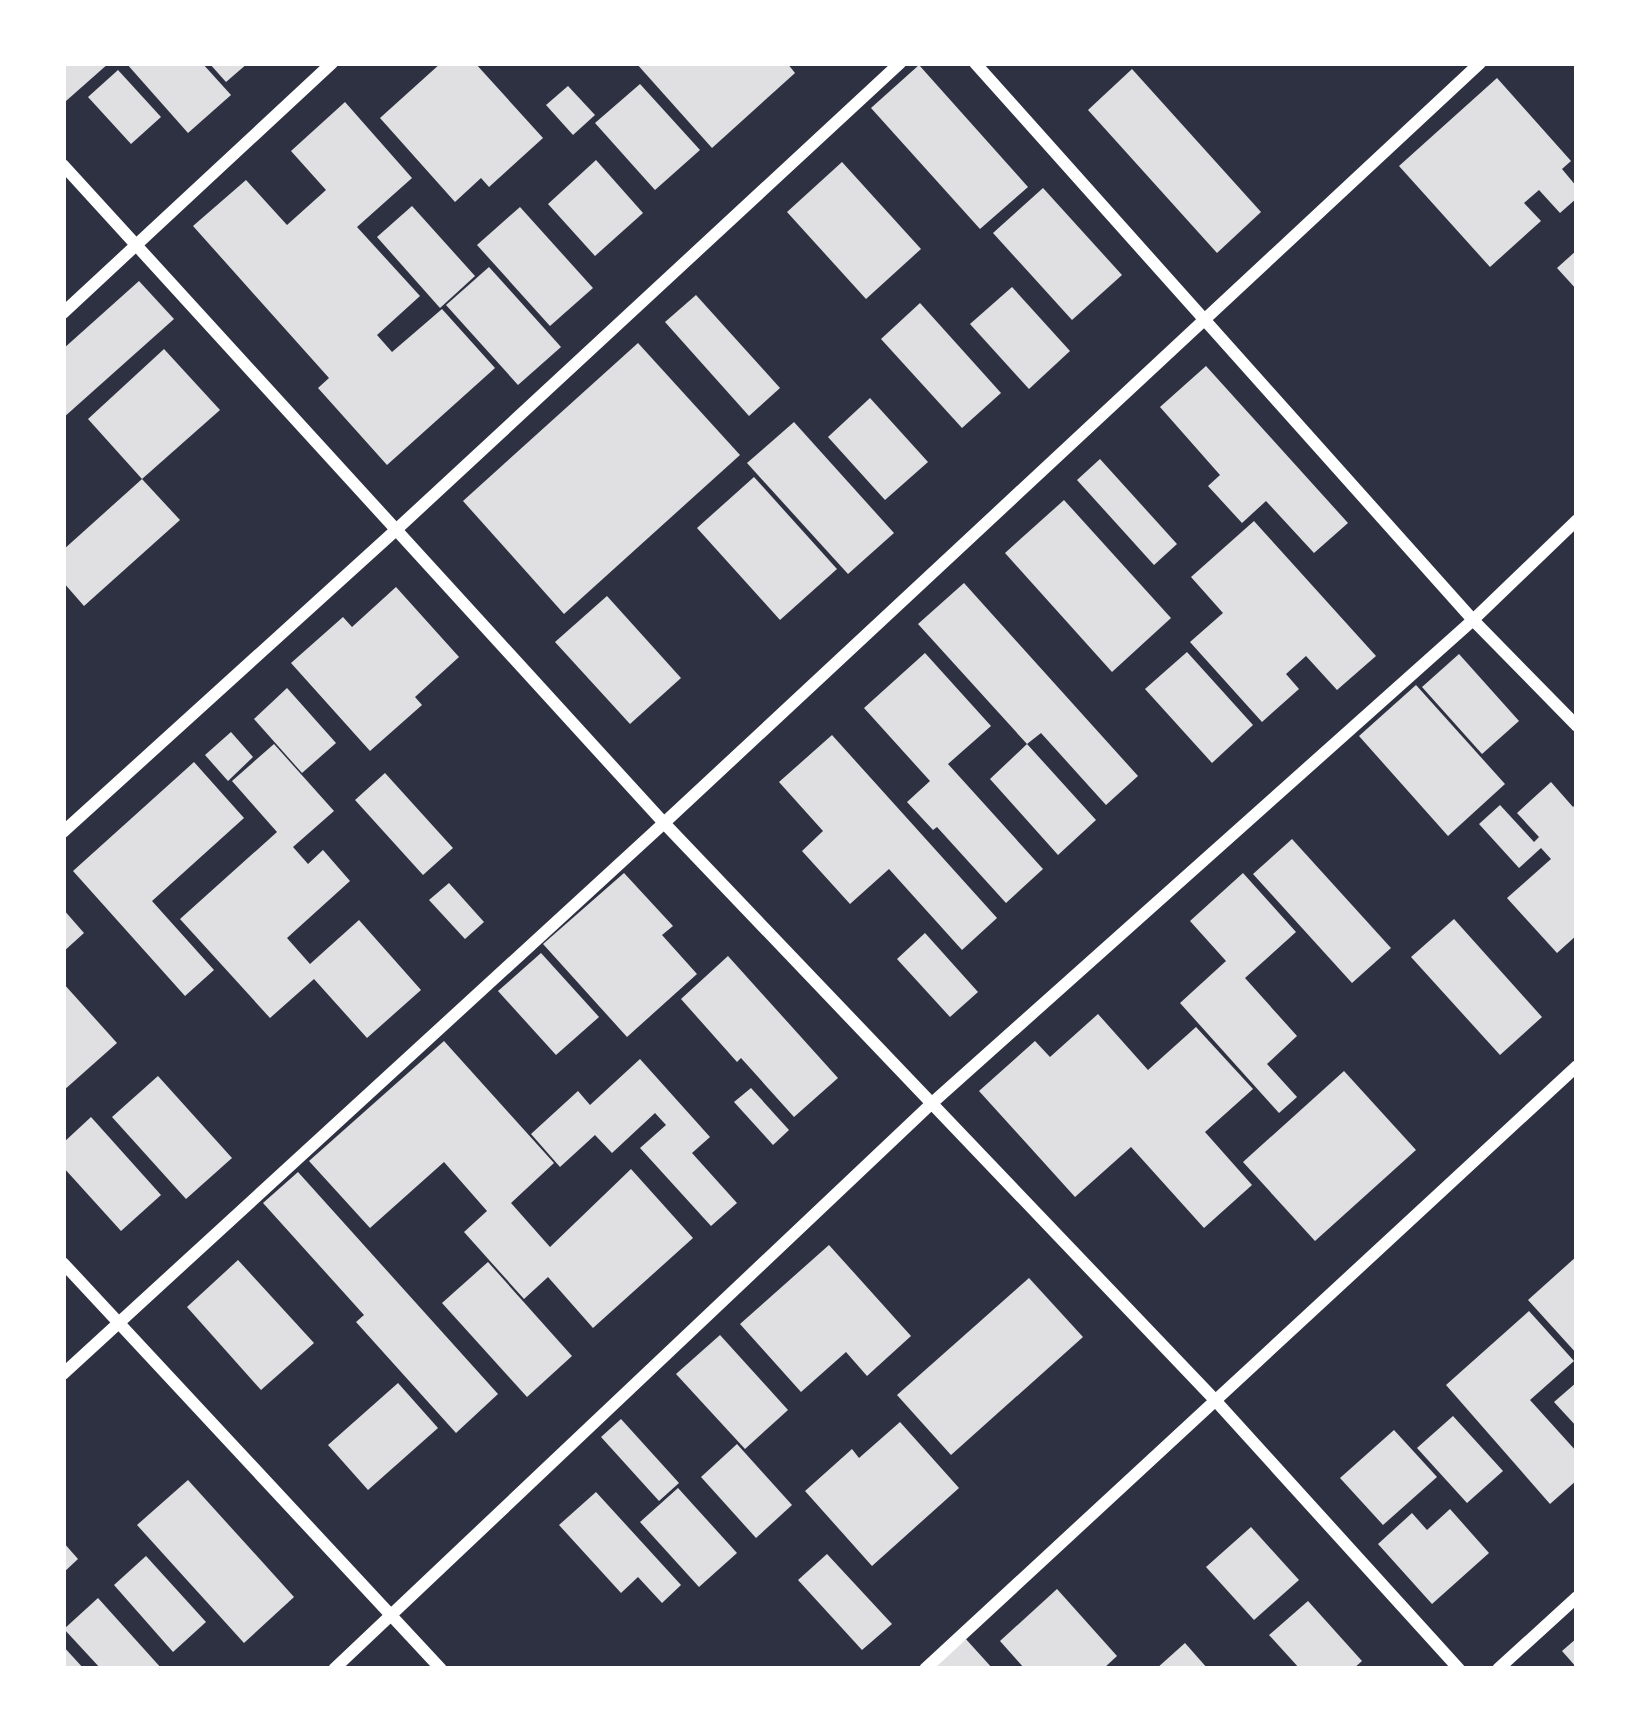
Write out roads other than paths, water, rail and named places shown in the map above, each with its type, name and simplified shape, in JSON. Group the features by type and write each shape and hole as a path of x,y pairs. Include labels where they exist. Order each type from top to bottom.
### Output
{"street":[{"path":"63,313 332,63"},
{"path":"63,832 900,63"},
{"path":"975,63 1473,620 1577,726"},
{"path":"63,1375 1480,63"},
{"path":"63,165 664,823 1214,1399 1459,1669"},
{"path":"334,1669 931,1104 1473,620 1577,520"},
{"path":"925,1669 1577,1066"},
{"path":"63,1263 441,1669"},
{"path":"1498,1669 1577,1597"}]}
